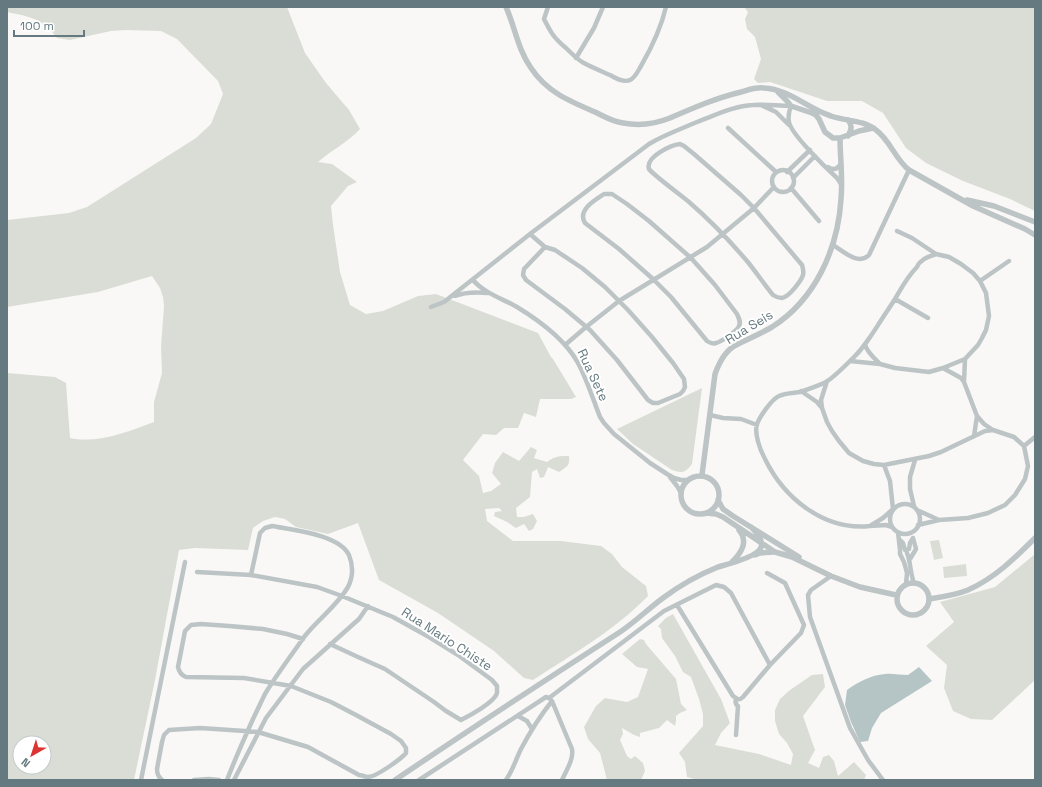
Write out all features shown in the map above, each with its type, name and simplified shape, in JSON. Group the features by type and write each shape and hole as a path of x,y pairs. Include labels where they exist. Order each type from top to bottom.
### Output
{"street":[{"path":"506,7 524,57 538,78 548,88 571,102 621,123 634,125 659,122 708,101 729,94 756,88 780,91 825,114 874,128 881,134 908,170 974,206 1035,235"},
{"path":"510,7 510,15"},
{"path":"548,7 544,19 550,31 555,38 576,58 587,65 626,81 630,80 637,74 654,43 662,24 666,7"},
{"path":"576,58 594,28 603,7"},
{"path":"774,90 791,106"},
{"path":"790,126 788,117 791,106 795,103 802,102"},
{"path":"431,307 450,298 530,234 649,144 676,131 731,109 768,104 777,106 791,106 812,113 819,119 823,130 833,138 840,138 874,128"},
{"path":"760,105 776,112 842,185"},
{"path":"821,123 822,117 825,114"},
{"path":"848,120 852,127 848,136"},
{"path":"728,128 776,172"},
{"name":"Rua Seis","path":"702,475 715,374 723,358 736,345 773,327 798,306 818,279 827,260 833,245 840,215 842,185 840,138"},
{"path":"677,144 682,145 730,184 754,208 803,267 802,276 791,293 782,298 773,295 748,262 723,234 652,172 649,164 652,158 671,146 677,144"},
{"path":"787,172 810,150"},
{"path":"793,178 787,172 782,170 776,172 772,179 774,187 781,192 791,188 793,178 815,156"},
{"path":"825,165 832,170 838,168 841,164"},
{"path":"833,245 858,260 864,259 869,255 908,170"},
{"path":"565,346 619,301 707,247 754,208 774,187"},
{"path":"791,188 819,221"},
{"path":"604,194 612,194 649,221 691,258 715,285 740,319 738,328 719,343 707,341 671,297 653,279 619,248 587,225 583,221 582,215 584,210 604,194"},
{"path":"954,195 972,202 994,206 1035,222"},
{"path":"850,362 880,364 895,368 929,372 965,359 982,338 989,316 986,293 980,281 973,273 961,264 949,257 936,254 912,238 898,231"},
{"path":"530,234 545,247 555,250 582,268 605,287 628,310 652,337 684,379 685,387 682,393 658,404 648,400 617,360 586,327 565,309 528,283 524,278 524,269 545,247"},
{"path":"915,460 910,477 910,489 920,520 916,529 906,534 898,532 892,527 886,525 860,527 849,526 830,521 816,514 801,504 784,489 773,474 760,450 757,425 768,406 779,396 801,391 827,381 850,362 865,345 895,299 902,284 923,259 936,254"},
{"path":"980,281 1009,261"},
{"name":"Rua Sete","path":"473,280 480,287 529,315 557,337 578,362 604,423 614,434 667,474 674,478 687,480"},
{"path":"450,298 460,294 492,294"},
{"path":"895,299 928,318"},
{"path":"865,345 872,357 880,364"},
{"path":"964,382 965,359"},
{"path":"918,525 939,520 968,518 988,513 1005,505 1015,494 1025,478 1028,466 1024,446 1014,437 994,430 984,424 978,416 964,382 961,378 943,368"},
{"path":"822,408 822,400 827,381"},
{"path":"801,391 817,402 822,408 832,431 848,453 863,461 874,464 884,465 915,460 941,452 985,431 994,430"},
{"path":"710,415 722,418 741,419 757,425"},
{"path":"974,436 978,416"},
{"path":"1024,446 1035,437"},
{"path":"884,465 890,481 892,510 890,523 892,527"},
{"name":"Rua Sete","path":"667,474 677,486 680,493"},
{"path":"706,513 712,510 717,504 719,493 715,482 702,475 694,476 687,480 680,493 683,504 688,510 694,513 716,514 775,552 792,557 831,576 860,587 896,595"},
{"path":"718,500 723,509 812,567"},
{"path":"870,526 883,518 896,506 905,504 909,504 939,520"},
{"path":"730,564 741,552 743,544 741,533 733,524"},
{"path":"227,780 247,731 265,695 288,658 311,628 342,596 349,585 353,570 348,554 336,541 317,535 272,526 265,528 260,533 251,576"},
{"path":"751,528 762,540 760,549 753,556"},
{"path":"898,532 900,554 907,574 906,584"},
{"path":"910,560 916,549 912,532"},
{"path":"904,562 906,551 913,538"},
{"path":"929,599 967,590 998,573 1035,538"},
{"path":"899,539 903,543 910,560 911,575 914,583"},
{"path":"395,780 500,709 623,630 671,592 718,568 760,553 775,552"},
{"path":"142,780 185,562"},
{"name":"Rua Mario Chiste","path":"197,572 251,576 317,587 368,606 393,617 458,655 492,680 497,686 497,692 493,699 461,720 449,714 385,669 330,644"},
{"path":"738,699 801,633 804,625 785,583 767,573"},
{"path":"831,576 812,590 808,595 810,617 850,728 868,760 883,780"},
{"path":"914,583 924,587 929,599 928,604 921,613 910,615 900,609 897,604 896,595 900,588 906,584 914,583"},
{"path":"506,780 532,728 550,699 664,611 716,585 731,593 770,665"},
{"path":"677,605 733,696 741,703 740,706 738,706 736,735"},
{"path":"234,780 266,718 290,686 304,669 359,619 368,606"},
{"path":"162,780 157,774 157,769 163,738 169,730 200,728 258,732 308,747 367,777 373,776 401,759 406,753 406,748 391,734 344,708 290,686 244,678 189,677 182,674 178,670 185,631 191,625 201,624 263,629 287,634 303,640"},
{"path":"419,780 546,697 550,699"},
{"path":"550,699 573,753 572,760 562,780"},
{"path":"518,716 527,721 532,728"},
{"path":"194,780 219,780"}],"shaded area":[{"path":"7,7 287,7 305,53 326,83 349,110 360,129 318,162 332,164 357,182 348,186 331,206 340,272 350,305 366,314 383,311 418,296 436,294 538,333 576,397 571,399 540,399 536,417 524,413 518,428 504,428 496,435 483,434 463,460 479,476 483,493 491,491 501,484 492,473 495,463 503,452 519,461 531,447 537,450 534,458 547,462 558,457 569,456 569,462 566,467 559,472 548,467 544,477 540,478 537,469 532,472 530,497 516,508 517,517 524,517 533,514 537,521 533,529 529,531 524,524 516,528 494,516 495,512 502,511 499,508 485,509 487,521 513,541 561,541 601,546 612,554 622,567 646,586 648,596 608,631 533,680 524,678 494,651 438,613 379,580 358,523 328,534 296,527 285,519 275,517 263,521 253,528 248,550 195,548 179,550 155,680 134,780 7,780 7,373 55,377 66,383 70,438 102,438 123,433 154,422 154,402 162,373 161,347 164,306 160,288 152,276 98,292 7,307 7,220 69,213 87,207 196,138 211,124 223,94 218,81 177,39 161,31 111,31 70,40 57,38 47,26 35,19 7,12"},
{"path":"744,7 1035,7 1035,211 1010,199 963,181 926,163 906,148 883,113 862,101 827,101 770,82 758,83 754,79 761,59 755,37 747,29 745,19 748,12"},
{"path":"702,388 692,464 684,472 672,470 633,444 617,429"},
{"path":"939,540 943,558 934,560 930,541"},
{"path":"1035,554 1035,680 992,720 971,719 953,711 944,688 947,665 926,646 954,622 940,602 995,587"},
{"path":"966,564 967,576 944,578 943,567"},
{"path":"673,614 721,699 730,723 721,733 715,745 759,754 791,765 793,754 787,743 779,734 775,721 775,710 780,699 790,690 812,675 823,674 825,687 803,716 815,750 808,763 819,768 823,757 829,755 834,761 838,776 854,762 866,775 864,780 698,780 687,777 685,762 679,753 703,726 703,714 691,677 683,672 675,656 662,638 661,629 658,626 666,618"},
{"path":"640,639 644,640 676,679 681,704 687,710 676,716 675,726 667,720 659,728 640,733 640,737 622,728 623,734 620,740 627,756 631,759 635,756 643,763 645,771 641,780 607,780 600,753 588,739 584,727 596,706 605,698 627,702 638,697 648,669 637,667 622,654"},
{"path":"919,667 932,681 881,713 872,728 868,741 860,742 845,705 847,690 870,677 888,674 908,675"}]}
